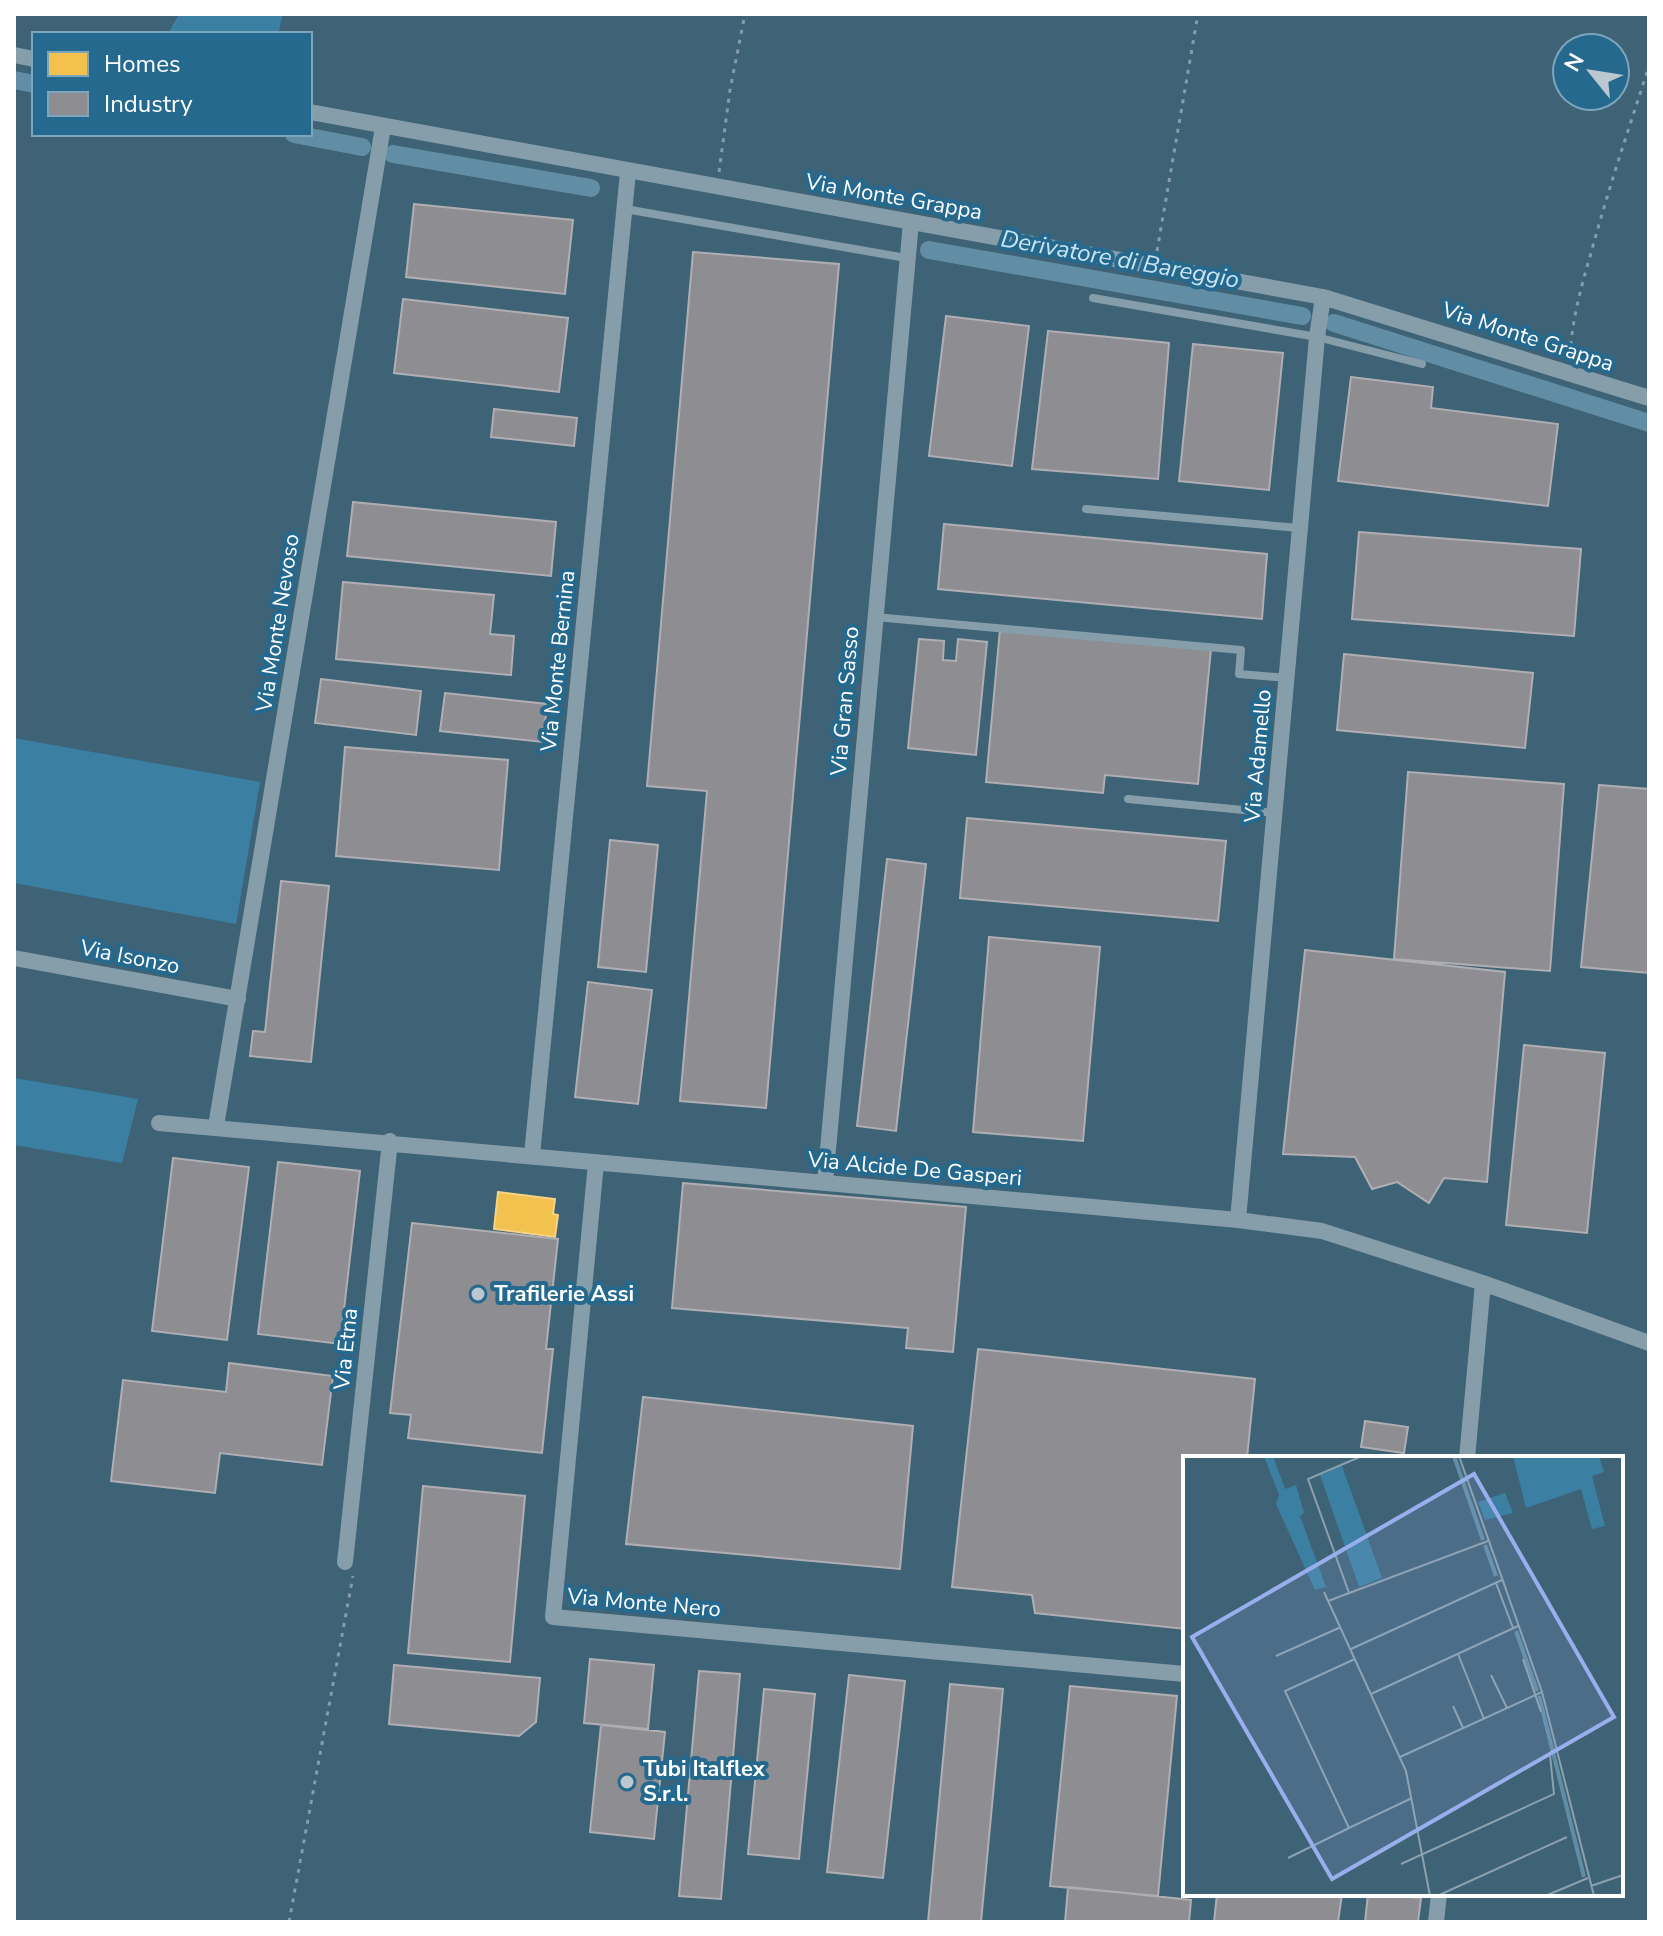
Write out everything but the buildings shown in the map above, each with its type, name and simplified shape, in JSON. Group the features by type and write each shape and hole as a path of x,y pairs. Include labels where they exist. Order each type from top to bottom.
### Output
{"street":[{"name":"Via Monte Grappa","path":"312,112 1323,297 1649,398"},
{"name":"Via Monte Nevoso","path":"216,1126 383,127"},
{"name":"Via Monte Bernina","path":"532,1155 628,172"},
{"name":"Via Gran Sasso","path":"825,1183 911,222"},
{"name":"Via Adamello","path":"1238,1220 1323,297"},
{"name":"Via Isonzo","path":"14,958 238,999"},
{"name":"Via Alcide De Gasperi","path":"159,1123 390,1141 596,1163 1238,1220 1322,1231 1483,1283 1649,1343"},
{"name":"Via Etna","path":"345,1562 390,1141"},
{"name":"Via Monte Nero","path":"596,1163 553,1617 1183,1674"},
{"path":"1467,1456 1483,1283"},
{"path":"1436,1922 1439,1896"}],"lane":[{"path":"624,209 906,258"},
{"path":"1093,298 1319,326 1422,364"},
{"path":"1086,509 1300,528"},
{"path":"874,617 1241,650 1239,674 1287,678"},
{"path":"1128,799 1275,813"}],"path":[{"path":"717,188 730,90 745,14"},
{"path":"1155,266 1198,14"},
{"path":"1564,372 1569,360 1579,295 1594,241 1649,66"},
{"path":"289,1922 354,1569 345,1562"}],"shaded area":[{"path":"179,14 283,14 278,32 169,32"},
{"path":"14,738 260,782 236,924 14,883"},
{"path":"14,1078 138,1099 122,1163 14,1145"}],"waterway":[{"name":"Derivatore di Bareggio","path":"14,80 32,84"},
{"name":"Derivatore di Bareggio","path":"304,136 362,147"},
{"name":"Derivatore di Bareggio","path":"393,154 591,188"},
{"name":"Derivatore di Bareggio","path":"929,250 1302,316"},
{"name":"Derivatore di Bareggio","path":"1334,323 1649,423"}],"place":[{"name":"Trafilerie Assi","path":"478,1294"},
{"name":"Tubi Italflex S.r.l.","path":"627,1782"}]}
